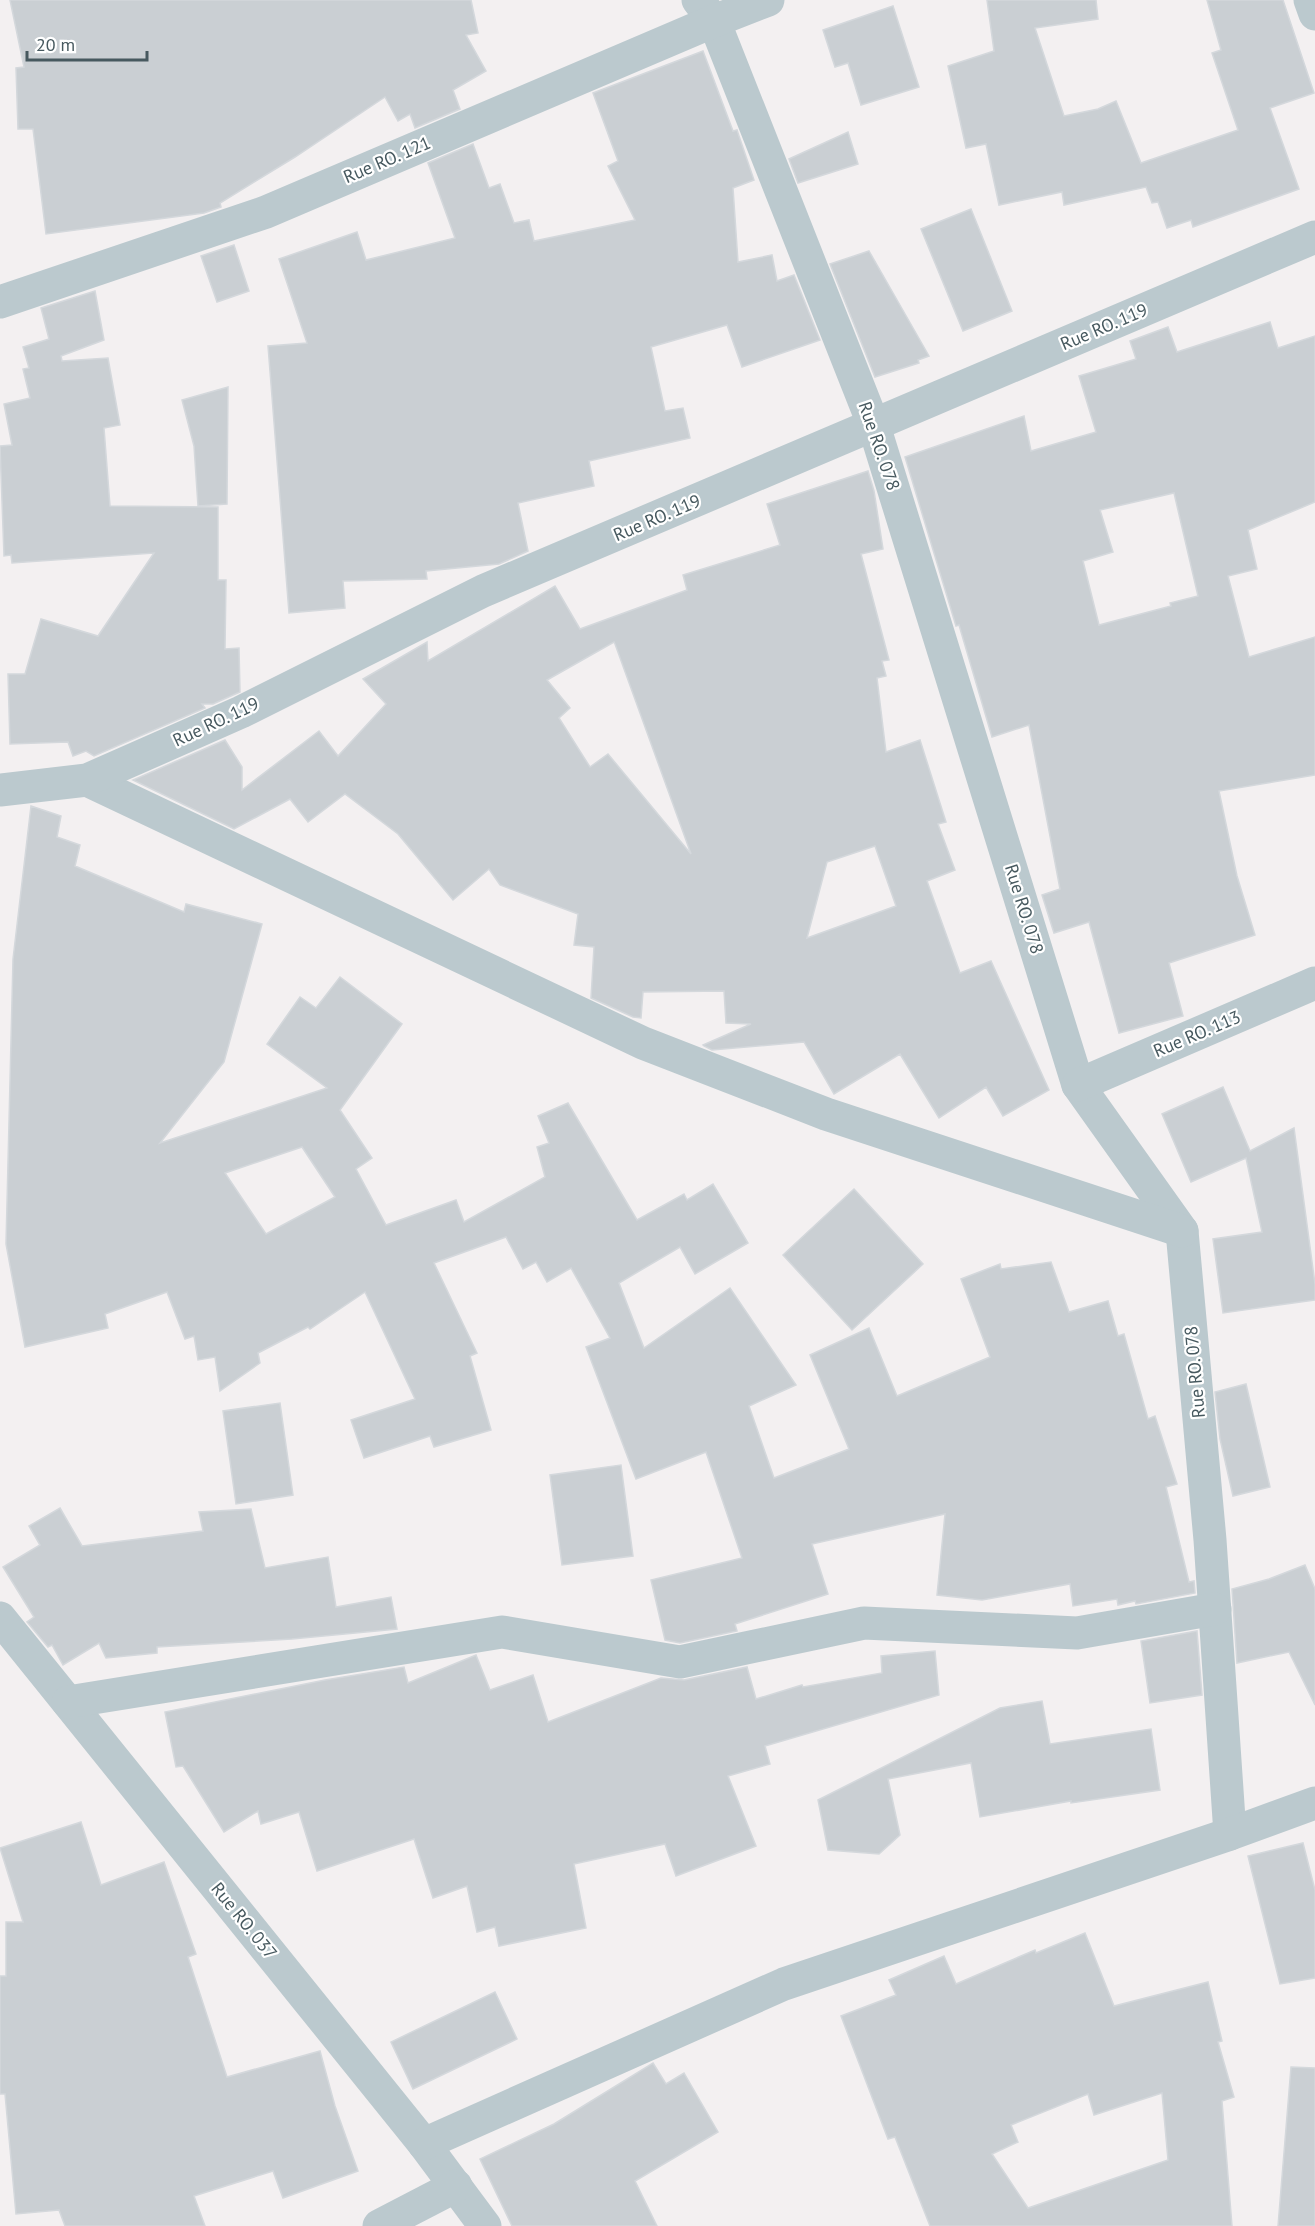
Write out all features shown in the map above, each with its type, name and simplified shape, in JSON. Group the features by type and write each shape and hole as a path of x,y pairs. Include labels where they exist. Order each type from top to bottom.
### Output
{"street":[{"name":"Rue RO. 121","path":"0,302 266,212 706,10 768,0"},
{"path":"1310,0 1315,14"},
{"name":"Rue RO. 078","path":"706,10 874,426 1078,1085 1182,1231 1215,1609 1230,1834"},
{"name":"Rue RO. 119","path":"0,790 87,780 241,712 483,591 1315,237"},
{"path":"87,780 643,1043 826,1114 1182,1231"},
{"name":"Rue RO. 113","path":"1078,1085 1315,983"},
{"path":"68,1702 502,1632 680,1662 864,1623 1077,1633 1215,1609"},
{"name":"Rue RO. 037","path":"0,1618 424,2144 485,2226"},
{"path":"424,2144 784,1984 1230,1834 1315,1803"},
{"path":"379,2226 456,2186"}],"building":[{"path":"10,0 471,0 478,33 466,35 486,71 453,90 460,109 415,128 410,114 398,121 385,97 295,157 220,203 221,207 204,213 46,234 33,129 18,129 16,68 24,67"},
{"path":"987,0 1096,0 1098,19 1035,28 1064,116 1098,109 1116,101 1141,163 1238,130 1212,53 1221,50 1207,0 1283,0 1314,93 1270,108 1299,189 1193,227 1191,220 1167,228 1158,202 1152,203 1146,187 1064,205 1062,192 999,205 986,144 966,148 948,66 994,51"},
{"path":"893,6 919,87 861,105 848,63 835,67 823,30"},
{"path":"703,51 733,131 737,130 754,180 733,188 738,262 772,255 777,281 794,275 820,340 742,367 727,325 651,347 665,411 683,408 690,438 589,461 594,486 518,503 528,551 499,564 426,571 427,579 343,581 345,608 289,613 268,346 307,343 279,259 357,232 366,260 455,238 428,163 473,144 489,188 500,184 514,223 529,220 534,241 635,220 608,166 618,161 593,93"},
{"path":"848,132 858,164 798,183 789,159"},
{"path":"971,209 1012,311 963,331 921,229"},
{"path":"234,245 249,291 217,302 201,256"},
{"path":"869,251 929,356 918,360 919,363 875,377 830,264"},
{"path":"95,291 104,340 61,356 62,361 108,358 120,425 104,428 110,506 218,507 218,580 226,580 225,649 239,648 240,692 213,704 202,704 205,708 94,756 86,751 73,756 68,742 10,744 8,674 25,674 41,619 98,636 154,553 12,563 11,555 4,556 0,446 12,445 4,404 30,398 23,369 29,368 23,347 49,339 41,308"},
{"path":"1270,322 1278,348 1315,336 1315,502 1248,530 1257,569 1228,576 1249,657 1315,637 1315,775 1219,791 1237,876 1255,935 1169,963 1183,1016 1119,1033 1089,922 1054,933 1042,895 1060,889 1029,725 992,737 905,457 1024,416 1031,451 1096,432 1079,376 1136,359 1130,341 1168,327 1177,352","holes":["1174,493 1198,596 1170,603 1171,606 1099,625 1083,561 1113,552 1100,510"]},
{"path":"228,387 227,504 198,506 194,446 182,400"},
{"path":"868,471 874,491 883,549 861,554 889,660 882,661 886,676 877,678 886,752 920,740 946,822 938,824 955,870 927,881 960,973 991,961 1049,1090 1003,1116 986,1087 939,1118 900,1054 834,1094 804,1042 712,1050 703,1045 751,1024 726,1023 724,991 643,992 641,1018 633,1017 591,998 594,947 574,945 578,914 500,885 489,869 453,900 398,834 345,794 308,822 290,799 234,829 133,780 225,740 242,767 242,790 319,731 338,756 386,704 363,679 427,642 428,661 555,586 580,629 687,590 683,575 780,545 767,504","holes":["614,642 615,644 691,854 608,754 590,767 559,718 570,708 547,680","875,846 896,906 807,938 827,862"]},
{"path":"31,806 61,816 57,837 80,845 75,866 184,912 186,904 262,924 224,1062 160,1143 327,1088 267,1044 300,997 316,1008 340,977 402,1024 340,1110 372,1158 356,1169 386,1225 456,1200 464,1222 545,1177 537,1147 549,1143 538,1116 568,1103 637,1220 684,1194 687,1200 713,1184 748,1243 695,1274 680,1247 619,1283 644,1348 730,1288 796,1385 749,1406 774,1478 849,1449 810,1355 869,1328 897,1396 990,1357 961,1279 1000,1264 1001,1269 1051,1262 1069,1312 1108,1301 1118,1336 1124,1334 1148,1419 1155,1416 1177,1484 1166,1487 1189,1582 1194,1581 1195,1593 1136,1604 1135,1601 1118,1605 1117,1599 1073,1606 1070,1584 982,1600 937,1595 945,1514 812,1544 828,1594 735,1624 737,1631 680,1643 665,1640 651,1580 742,1558 706,1452 636,1479 586,1347 610,1338 571,1268 547,1282 536,1262 523,1269 506,1237 434,1263 477,1353 470,1356 491,1430 434,1447 430,1436 364,1458 351,1420 415,1399 365,1292 310,1329 308,1327 258,1353 260,1363 220,1391 215,1357 198,1360 194,1336 185,1339 167,1292 105,1314 108,1328 25,1347 6,1244 13,959","holes":["302,1147 335,1197 266,1234 225,1173"]},
{"path":"1223,1087 1250,1151 1294,1128 1315,1284 1315,1300 1223,1313 1213,1239 1262,1232 1246,1158 1191,1182 1162,1114"},
{"path":"854,1189 923,1264 852,1330 783,1255"},
{"path":"1246,1384 1270,1487 1233,1496 1220,1439 1215,1392"},
{"path":"280,1403 293,1495 236,1504 223,1411"},
{"path":"621,1465 633,1556 562,1565 550,1475"},
{"path":"60,1508 82,1546 203,1531 199,1512 251,1509 265,1568 328,1557 336,1607 391,1597 397,1629 292,1639 157,1647 157,1653 106,1658 99,1643 63,1665 52,1645 48,1647 27,1622 34,1617 3,1567 40,1545 29,1526"},
{"path":"1305,1565 1315,1589 1315,1705 1289,1652 1237,1663 1232,1589 1269,1579"},
{"path":"1197,1631 1202,1695 1150,1703 1141,1641"},
{"path":"935,1651 939,1695 765,1746 770,1764 728,1776 756,1846 676,1876 665,1844 574,1864 586,1928 499,1946 495,1927 477,1932 467,1886 433,1898 414,1839 317,1871 299,1812 261,1824 258,1811 224,1832 183,1766 176,1767 165,1712 325,1680 404,1667 408,1683 476,1655 490,1690 533,1675 548,1722 661,1678 684,1680 747,1667 756,1699 802,1685 803,1687 882,1673 881,1656"},
{"path":"1042,1701 1050,1744 1151,1729 1160,1790 1071,1803 1071,1801 980,1817 971,1763 888,1779 900,1835 879,1854 828,1850 818,1800 1000,1708"},
{"path":"81,1822 101,1885 164,1862 196,1954 188,1957 227,2077 320,2051 335,2106 358,2171 283,2198 273,2171 194,2196 205,2226 65,2226 59,2210 16,2214 5,2094 0,2094 0,1976 6,1976 6,1922 23,1922 0,1848"},
{"path":"1303,1843 1315,1890 1315,1978 1280,1984 1248,1856"},
{"path":"1085,1933 1114,2006 1208,1982 1222,2041 1218,2042 1234,2097 1222,2101 1232,2226 930,2226 895,2137 888,2139 841,2016 896,1995 889,1980 944,1956 956,1984 1035,1950 1036,1953","holes":["1162,2093 1168,2160 1028,2208 992,2154 1018,2142 1011,2125 1088,2094 1094,2115"]},
{"path":"495,1992 517,2039 413,2089 391,2042"},
{"path":"653,2063 666,2084 684,2073 718,2132 635,2181 657,2226 512,2226 480,2159 554,2124"},
{"path":"1291,2067 1315,2068 1315,2226 1278,2226"}]}
